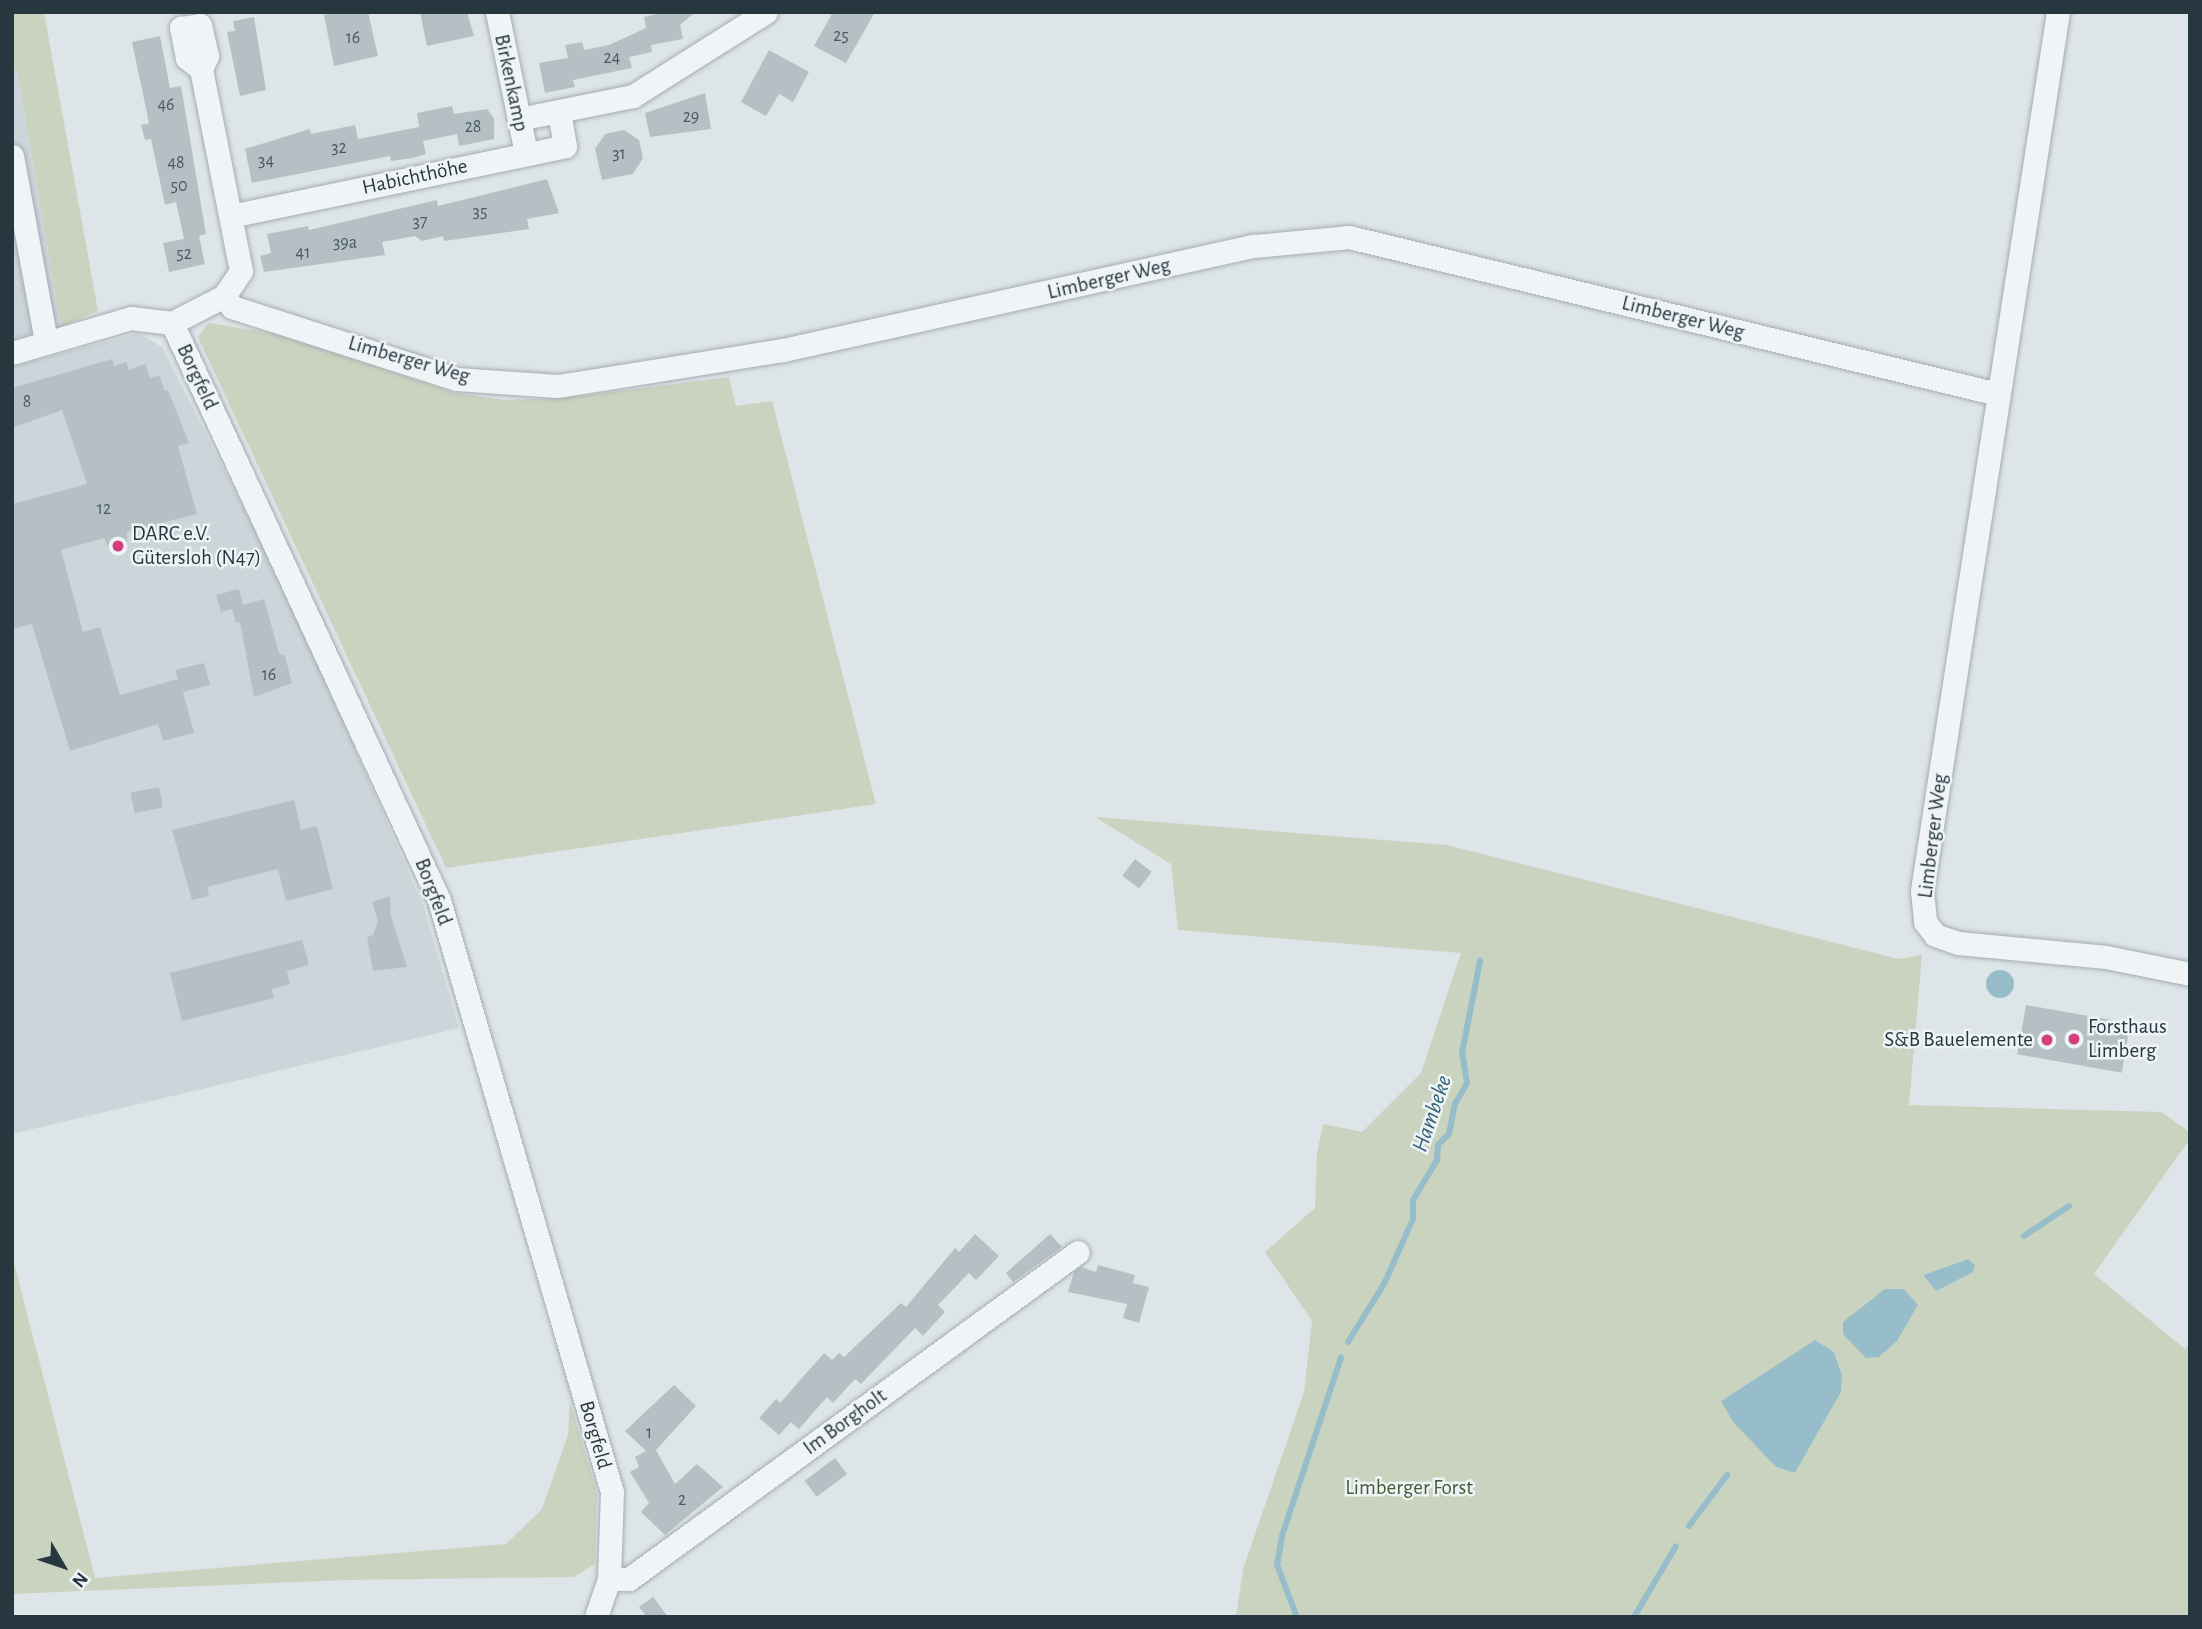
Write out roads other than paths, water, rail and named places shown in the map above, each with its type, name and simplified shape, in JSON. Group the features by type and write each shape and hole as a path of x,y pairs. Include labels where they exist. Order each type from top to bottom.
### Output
{"street":[{"name":"Birkenkamp","path":"497,12 526,153"},
{"path":"519,119 633,96 766,12"},
{"name":"Limberger Weg","path":"2058,12 1922,891 1925,922 1935,935 1958,943 2106,957 2190,974"},
{"path":"201,69 241,271 224,296"},
{"name":"Habichthöhe","path":"231,216 565,146 559,112"},
{"path":"12,156 46,342"},
{"name":"Limberger Weg","path":"224,296 232,307 456,379 558,386 783,350 1254,246 1349,237 1998,394"},
{"name":"Borgfeld","path":"12,353 131,318 172,323 224,296"},
{"name":"Borgfeld","path":"172,323 439,901 612,1492 609,1579 596,1617"},
{"name":"Im Borgholt","path":"609,1579 629,1580 1078,1252"}],"water":[{"path":"2000,970 2010,974 2014,984 2010,994 2000,998 1990,994 1986,984 1990,974"},
{"path":"1968,1259 1975,1265 1973,1272 1936,1291 1923,1275"},
{"path":"1885,1289 1904,1289 1918,1305 1897,1341 1879,1357 1866,1358 1843,1334 1843,1322"},
{"path":"1815,1340 1834,1352 1842,1375 1841,1392 1795,1473 1776,1467 1734,1423 1721,1401"}],"waterway":[{"name":"Hambeke","path":"1348,1342 1384,1284 1413,1219 1413,1200 1437,1160 1438,1145 1449,1134 1455,1104 1467,1083 1462,1053 1480,961"},
{"name":"Hambeke","path":"2024,1236 2069,1206"},
{"name":"Hambeke","path":"1297,1617 1277,1565 1282,1536 1341,1358"},
{"name":"Hambeke","path":"1689,1526 1727,1475"},
{"name":"Hambeke","path":"1634,1617 1676,1546"}],"place":[{"name":"DARC e.V. Gütersloh (N47)","path":"118,546"},
{"name":"Forsthaus Limberg","path":"2074,1039"},
{"name":"S&B Bauelemente","path":"2047,1040"}],"park label":[{"name":"Limberger Forst","path":"1409,1488"}]}
